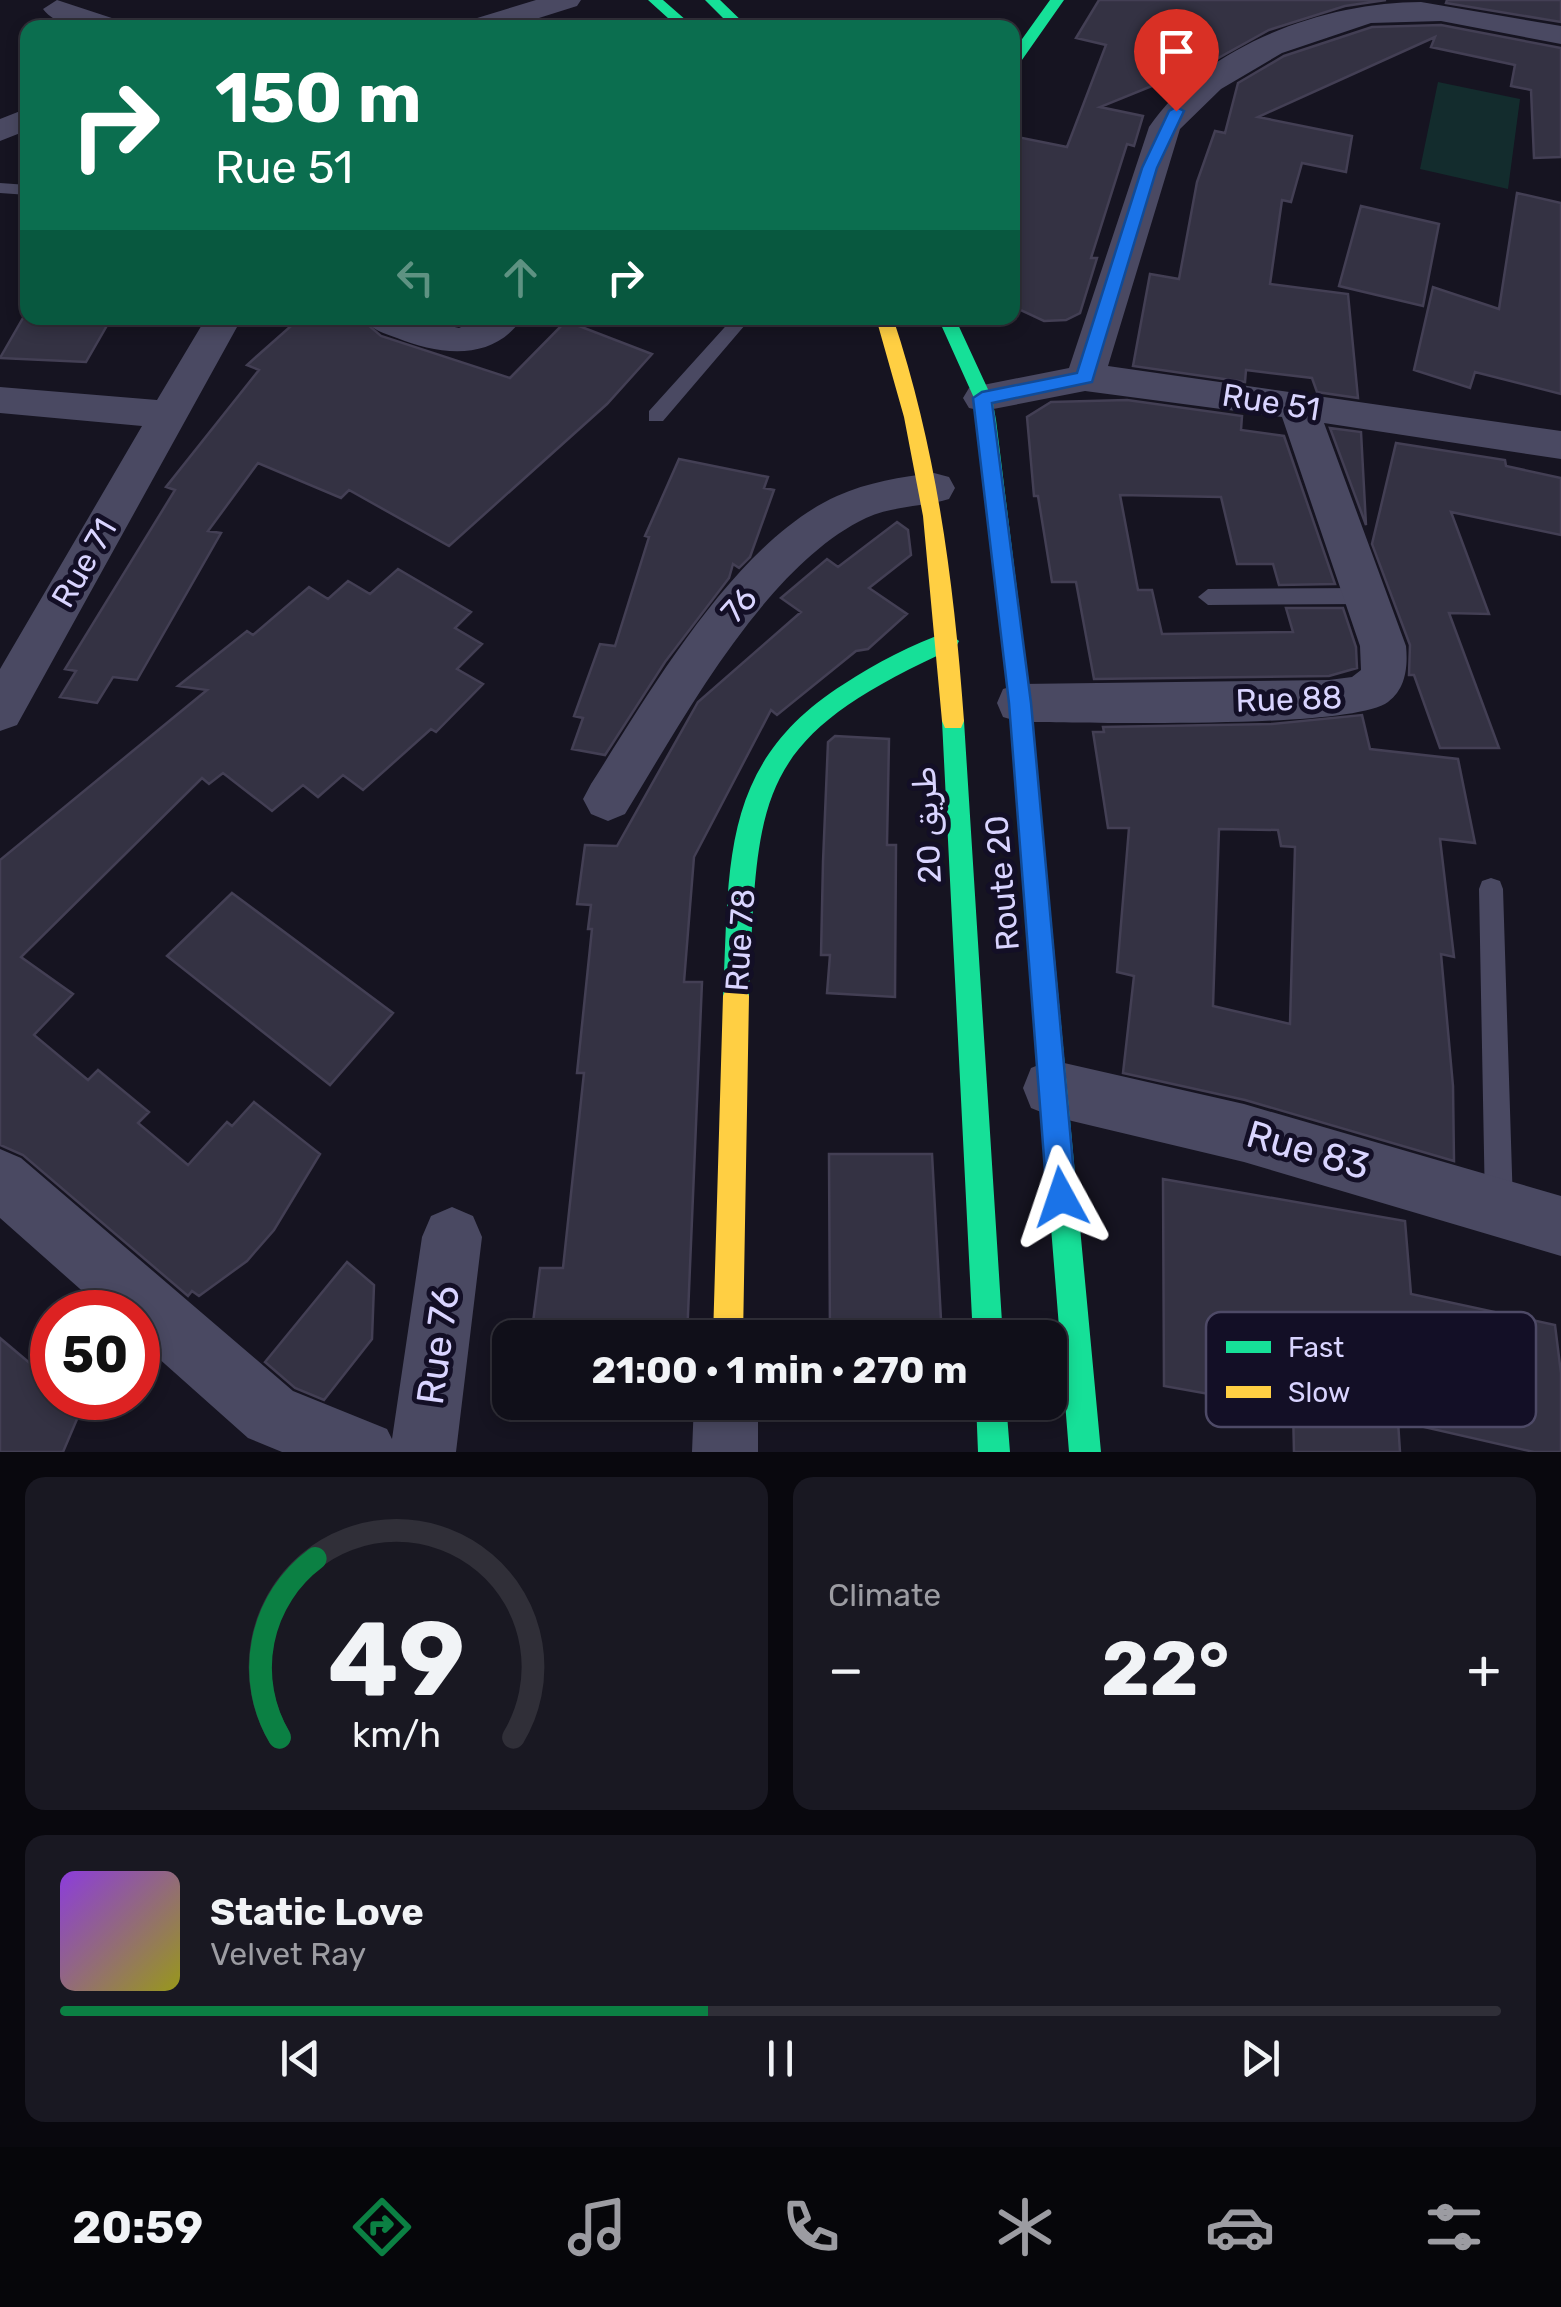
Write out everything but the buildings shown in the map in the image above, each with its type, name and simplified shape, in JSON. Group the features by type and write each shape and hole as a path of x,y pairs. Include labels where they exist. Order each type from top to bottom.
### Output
{"main road":[{"path":"656,0 679,20"},
{"path":"1020,53 1057,0"},
{"name":"طريق 20","path":"886,325 919,422 934,488 948,641 987,1320"},
{"name":"Route 20","path":"949,325 982,398 1020,703 1086,1452"},
{"name":"Rue 78","path":"728,1320 736,999 745,860 757,796 779,758 802,730 842,696 894,664 948,641"},
{"path":"992,1420 994,1452"}],"street":[{"path":"81,0 57,10 89,20"},
{"path":"501,20 567,0"},
{"path":"1085,378 1150,168 1176,111 1226,70 1262,52 1396,6 1561,36"},
{"name":"Rue 71","path":"0,711 220,325"},
{"path":"404,325 458,342 475,340 495,325"},
{"name":"Rue 51","path":"982,398 1085,378 1180,387 1298,408 1561,445"},
{"path":"0,400 169,415"},
{"name":"Rue 88","path":"1020,703 1330,699 1368,694 1380,686 1386,658 1298,408"},
{"name":"76","path":"608,799 684,671 738,604 776,566 817,528 850,508 876,497 934,488"},
{"name":"Rue 83","path":"1051,1088 1214,1123 1561,1226"},
{"path":"0,1179 271,1416 364,1452"},
{"name":"Rue 76","path":"424,1452 452,1237"},
{"path":"725,1452 726,1420"}],"lane":[{"path":"656,416 736,325"},
{"path":"1208,597 1366,596"},
{"path":"1491,888 1499,1208"}],"green space":[{"path":"1438,82 1520,99 1508,189 1420,169"}],"traffic: fast":[{"path":"655,0 679,20"},
{"path":"712,0 733,20"},
{"path":"1020,53 1057,0"},
{"path":"949,325 983,398 987,420 1020,703 1085,1452"},
{"path":"736,996 745,845 757,797 770,768 810,720 836,701 892,667 948,641"},
{"path":"953,721 987,1320"},
{"path":"992,1420 994,1452"}],"traffic: slow":[{"path":"886,325 925,466 940,567 953,721"},
{"path":"728,1320 736,996"}],"route":[{"path":"1061,1197 1020,703 982,398 1085,378 1150,168 1165,127 1176,111"}]}
